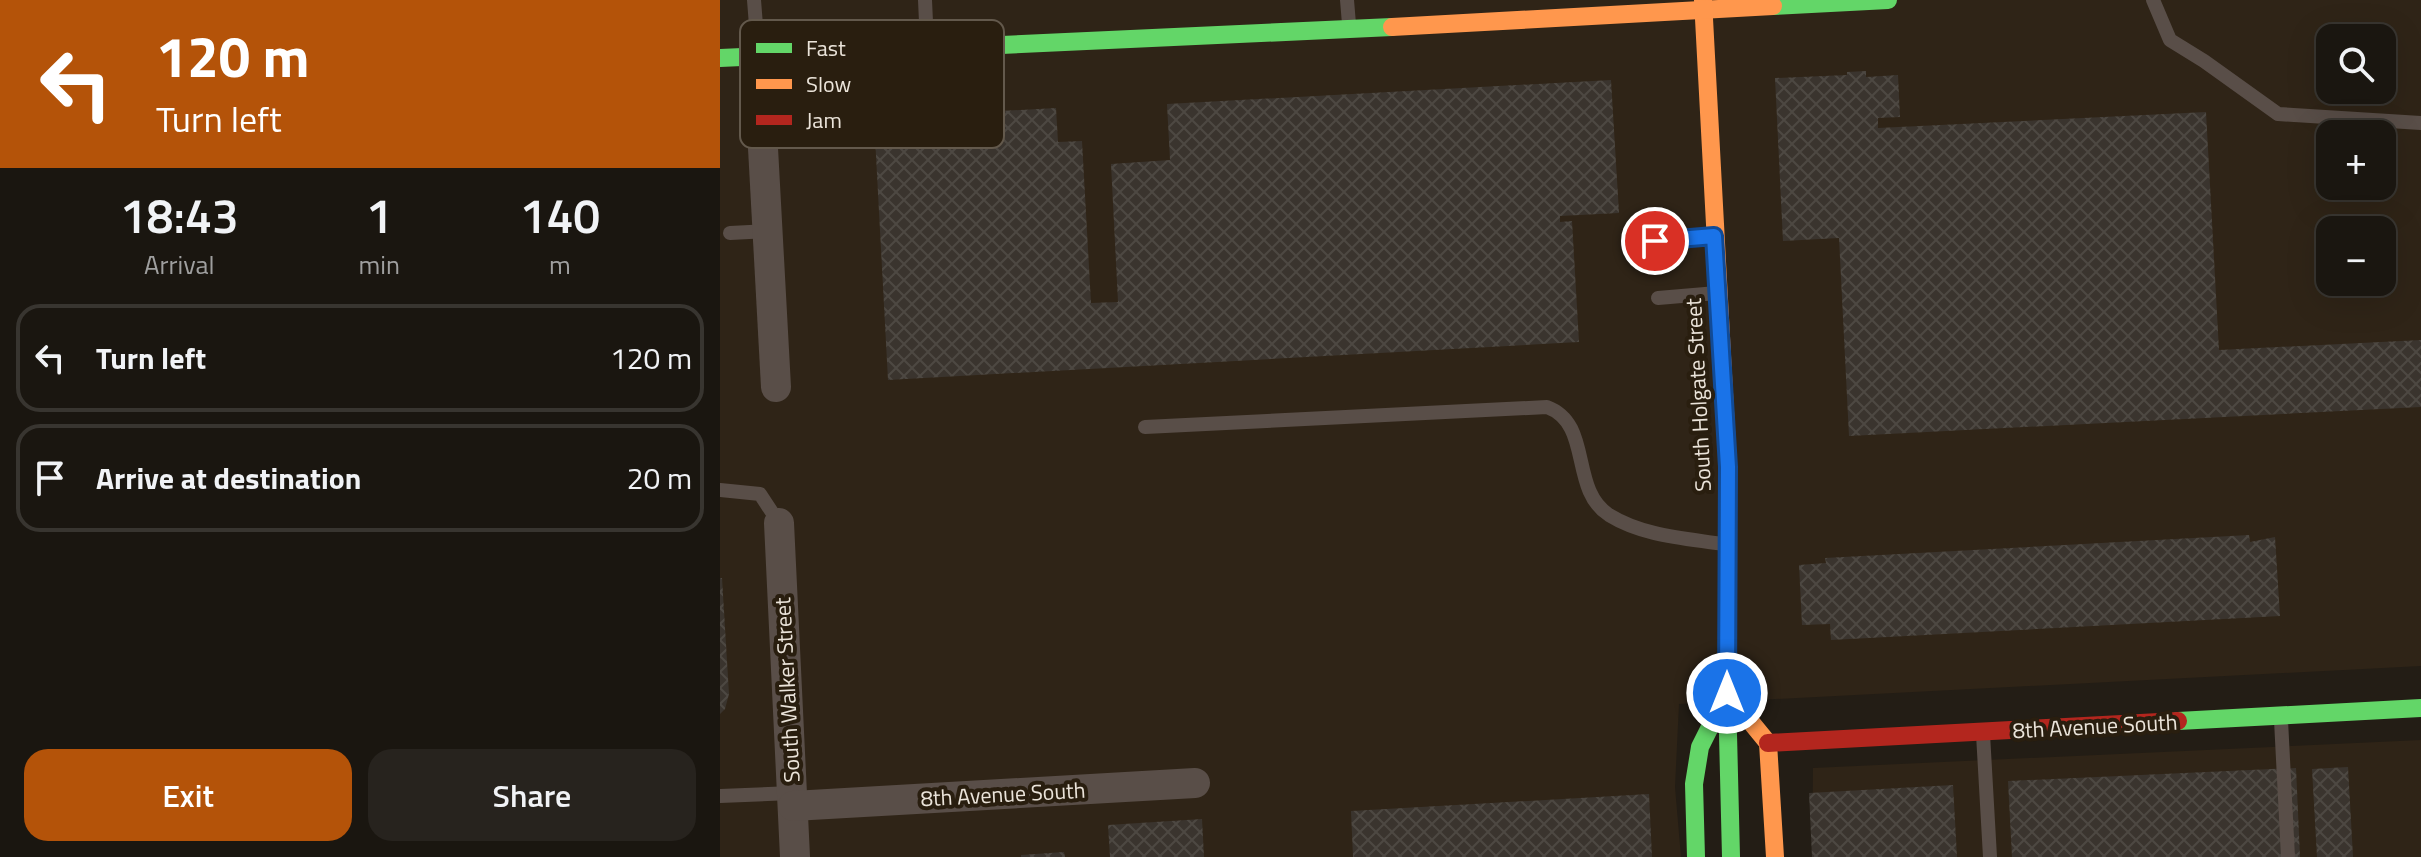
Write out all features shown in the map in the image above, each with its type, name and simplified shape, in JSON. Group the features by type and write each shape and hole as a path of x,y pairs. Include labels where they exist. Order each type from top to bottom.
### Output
{"street":[{"path":"1004,45 1349,29 1490,16 1703,5 1888,0"},
{"name":"South Holgate Street","path":"1703,5 1728,467 1727,693 1731,857"},
{"path":"720,58 740,57"},
{"path":"763,148 776,387"},
{"name":"South Walker Street","path":"779,523 799,801 795,857"},
{"path":"1727,693 1768,743 1775,857"},
{"name":"South Holgate Street","path":"1696,857 1694,784 1700,747 1727,693"},
{"name":"8th Avenue South","path":"1768,743 2421,708"},
{"name":"8th Avenue South","path":"799,801 1195,783"}],"lane":[{"path":"754,0 755,20"},
{"path":"925,0 926,20"},
{"path":"1347,0 1349,29"},
{"path":"2153,0 2170,40 2278,114 2421,123"},
{"path":"730,233 767,231"},
{"path":"1655,241 1714,236"},
{"path":"1658,298 1718,293"},
{"path":"1145,427 1547,407 1562,413 1571,428 1589,495 1608,514 1651,534 1727,545"},
{"path":"720,490 760,494 779,523"},
{"path":"2281,716 2288,857"},
{"path":"1983,732 1990,857"},
{"path":"720,796 799,801"}],"shaded area":[{"path":"720,0 2421,0 2421,666 1679,704 1675,787 1681,857 720,857"},
{"path":"2421,740 2421,857 1812,857 1813,768"}],"building":[{"path":"1866,71 1866,77 1898,75 1900,117 1878,118 1878,128 2206,112 2219,350 2421,340 2421,407 1849,436 1839,238 1783,241 1775,78 1847,75 1847,72"},
{"path":"1611,80 1619,213 1560,216 1560,222 1572,221 1579,342 888,380 876,148 1004,148 1004,111 1056,108 1058,142 1082,141 1091,303 1118,302 1111,164 1170,160 1167,104"},
{"path":"2249,535 2250,542 2275,537 2280,616 1831,640 1830,624 1802,625 1799,565 1826,563 1825,558"},
{"path":"720,578 729,694 725,709 720,714"},
{"path":"2348,767 2353,857 2317,857 2312,769"},
{"path":"2296,768 2300,857 2012,857 2008,781"},
{"path":"1953,785 1957,857 1812,857 1809,793"},
{"path":"1649,794 1652,857 1353,857 1351,811"},
{"path":"1202,819 1204,857 1110,857 1108,825"},
{"path":"1064,852 1065,857 1021,857 1021,855"}],"traffic: fast":[{"path":"1773,6 1888,0"},
{"path":"1004,45 1392,27"},
{"path":"720,58 740,57"},
{"path":"1728,520 1727,693 1731,857"},
{"path":"1696,857 1694,784 1700,747 1723,701"},
{"path":"2178,721 2421,708"}],"traffic: slow":[{"path":"1703,0 1728,467 1728,520"},
{"path":"1392,27 1773,6"},
{"path":"1750,721 1768,743 1775,857"}],"traffic: jam":[{"path":"1768,743 2178,721"}],"route":[{"path":"1655,241 1714,236 1728,467 1727,693"}]}
